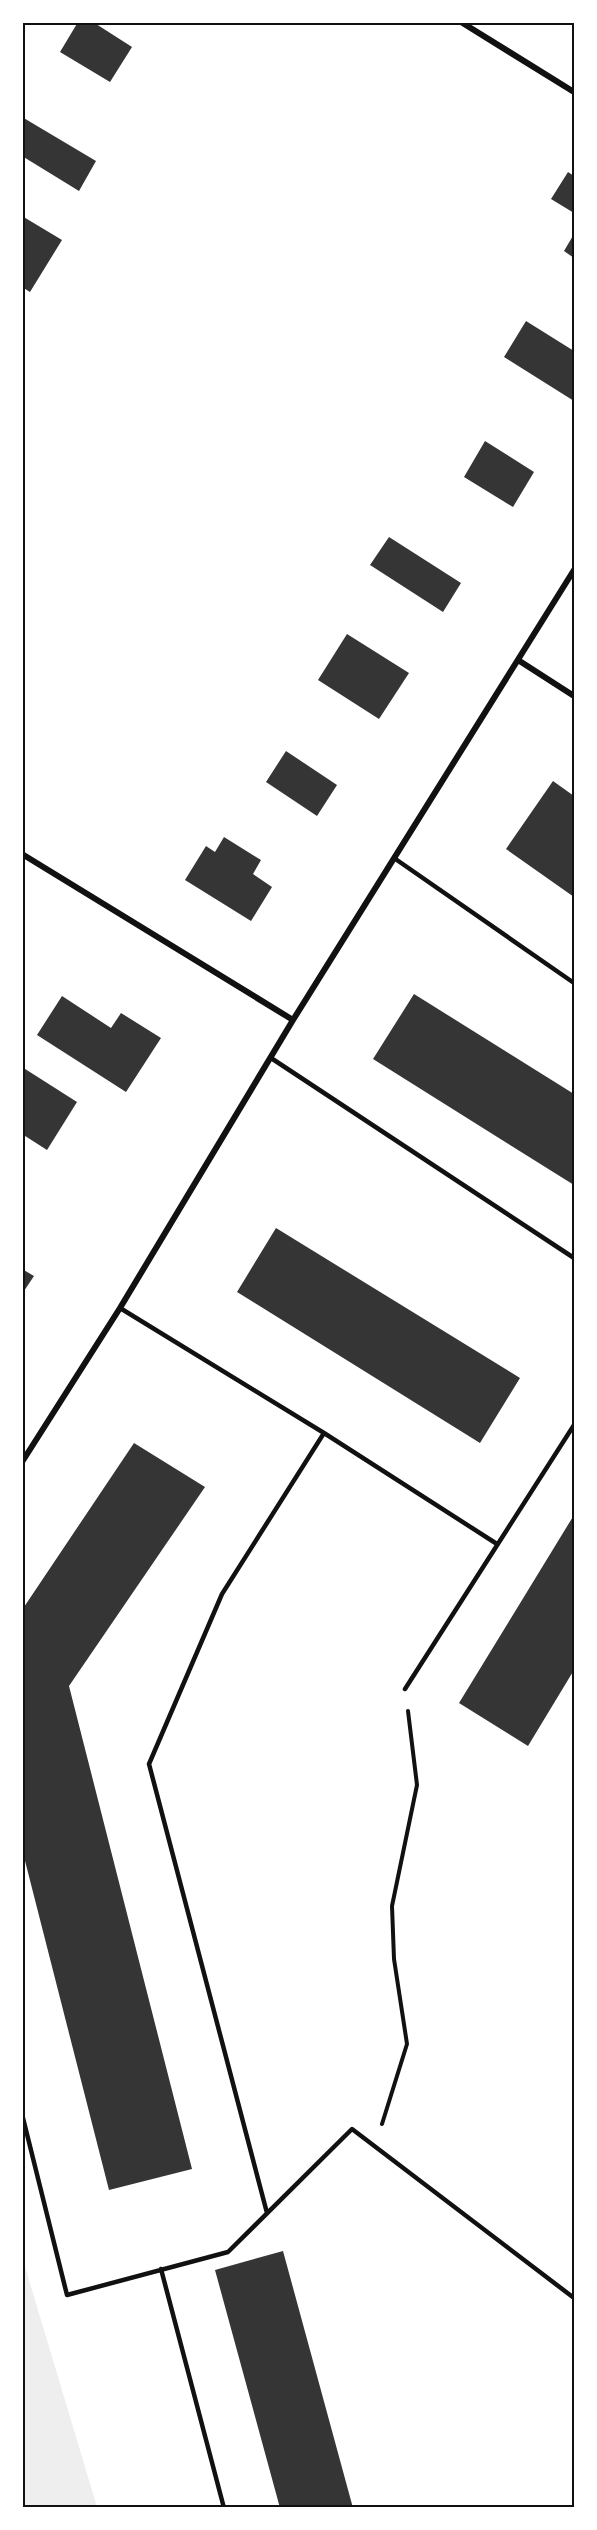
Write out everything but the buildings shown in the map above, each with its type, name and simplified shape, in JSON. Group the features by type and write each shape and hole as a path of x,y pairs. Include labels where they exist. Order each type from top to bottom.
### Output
{"street":[{"path":"461,22 574,92"},
{"path":"22,1462 120,1308 293,1020 574,570"},
{"path":"518,660 574,696"},
{"path":"22,854 293,1020"}],"lane":[{"path":"394,858 574,983"},
{"path":"271,1058 574,1257"},
{"path":"120,1308 324,1433 496,1544"},
{"path":"405,1689 574,1425"},
{"path":"267,2213 149,1764 222,1594 324,1433"},
{"path":"22,2114 67,2295 228,2252 352,2129 574,2298"},
{"path":"161,2270 224,2508"}],"path":[{"path":"375,2147 408,2044 394,1959 392,1906 417,1785 405,1689"}],"shaded area":[{"path":"23,2260 97,2507 23,2507"}]}
